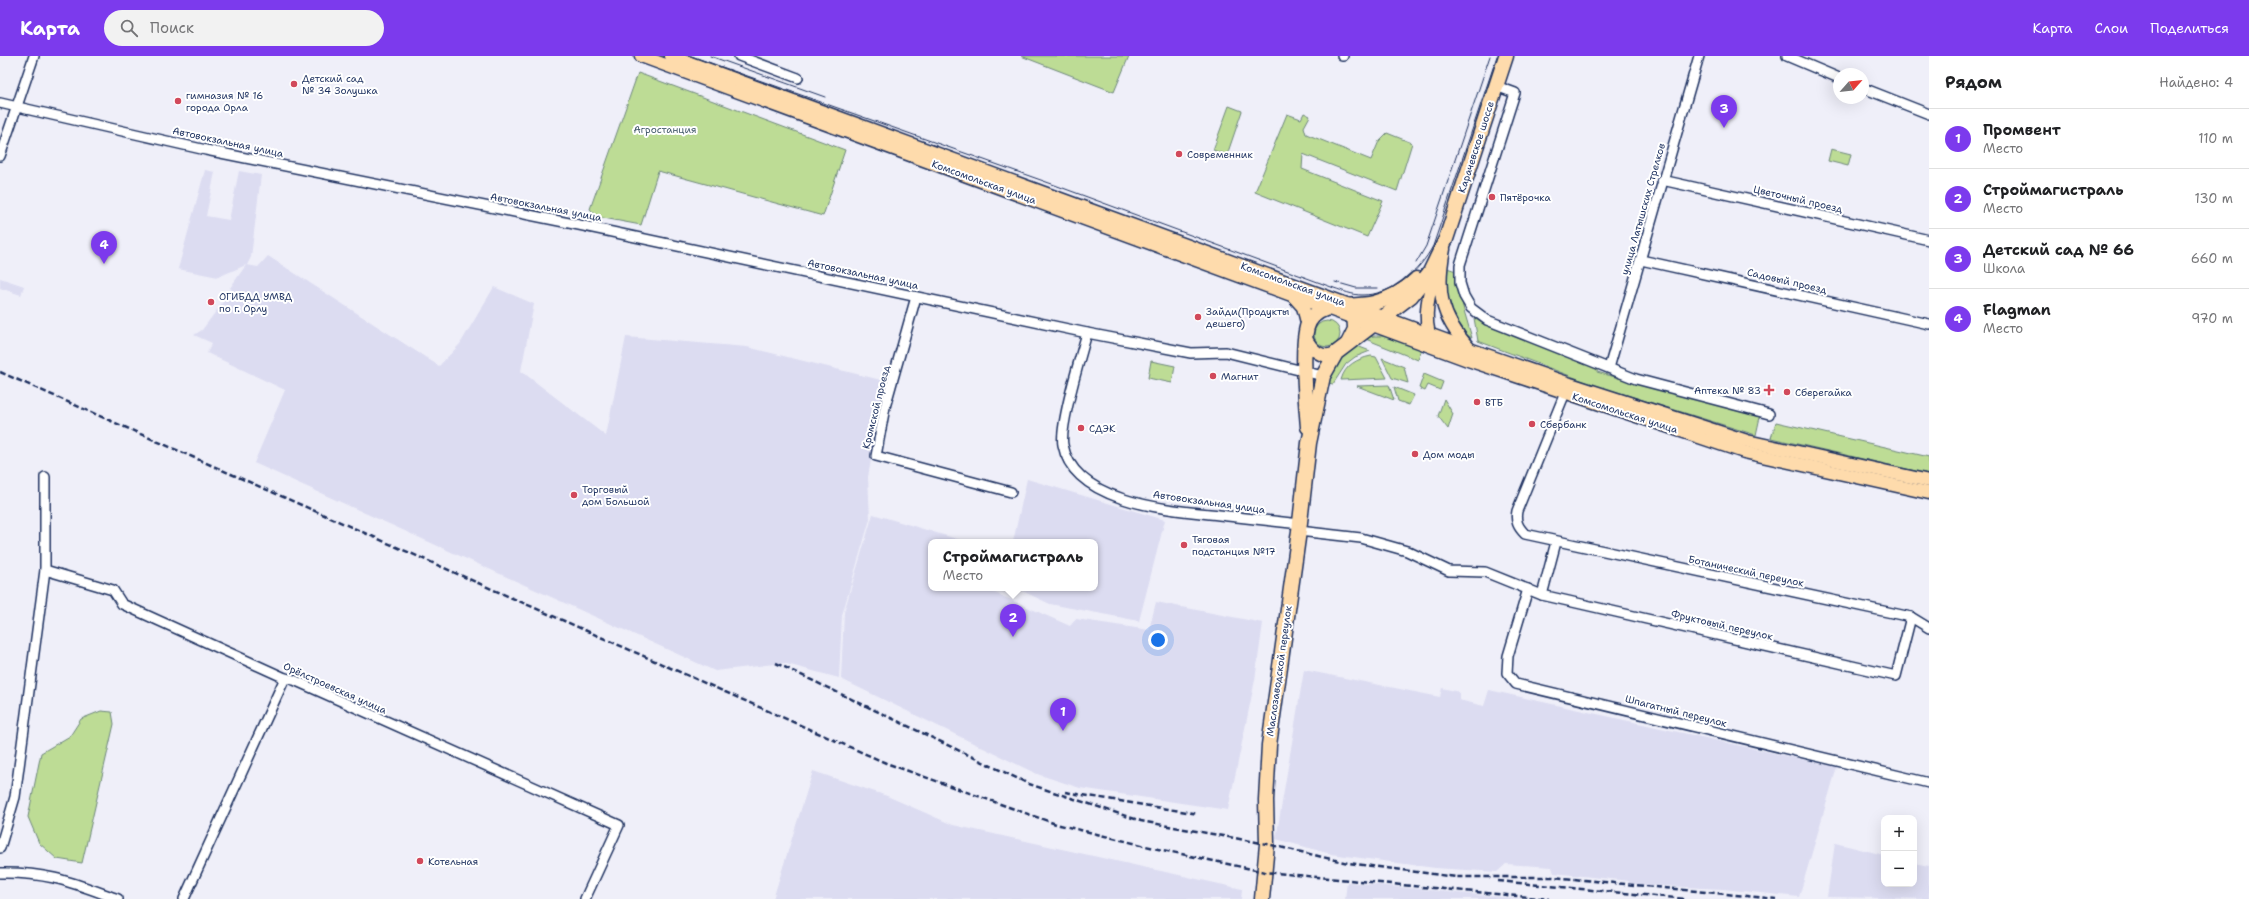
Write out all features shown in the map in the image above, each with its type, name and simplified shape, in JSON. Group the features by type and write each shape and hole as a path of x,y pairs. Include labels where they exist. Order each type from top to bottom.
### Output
{"highway":[{"name":"Карачевское шоссе","path":"1446,239 1506,56"},
{"path":"1353,312 1369,304 1386,300 1404,289 1423,272 1446,239"},
{"path":"1336,353 1419,288 1430,272 1446,239"},
{"path":"1307,332 1315,315 1328,308"},
{"name":"Комсомольская улица","path":"1328,308 1353,312"},
{"name":"Маслозаводской переулок","path":"1307,332 1306,370 1309,443"},
{"name":"Маслозаводской переулок","path":"1262,899 1267,844 1266,800 1269,745 1300,527 1309,443 1323,376 1336,353"}],"main road":[{"name":"Комсомольская улица","path":"641,56 1328,308"},
{"name":"Комсомольская улица","path":"672,56 1378,321 1434,347 1565,393 1744,452 1929,493"},
{"path":"1434,347 1429,334 1426,314 1428,300 1446,239"},
{"path":"1446,239 1440,276 1444,310 1451,326 1472,350"},
{"path":"1291,295 1303,306 1310,346 1320,354 1330,355 1336,353"},
{"path":"1347,343 1354,329 1353,312"},
{"name":"Комсомольская улица","path":"1378,321 1429,334 1570,384 1747,441 1929,481"}],"street":[{"path":"0,156 34,56"},
{"path":"740,56 798,78"},
{"name":"улица Латышских Стрелков","path":"1609,368 1699,56"},
{"path":"1787,56 1833,75"},
{"path":"1496,86 1515,93 1461,262 1460,284 1464,296 1471,308 1487,320 1636,379 1769,414"},
{"path":"1869,90 1929,114"},
{"name":"Автовокзальная улица","path":"0,103 206,150 579,225 1087,332 1191,353 1226,352 1306,370 1323,376"},
{"name":"Цветочный проезд","path":"1662,180 1929,240"},
{"name":"Садовый проезд","path":"1641,260 1929,324"},
{"name":"Кромской проезд","path":"916,296 886,408 876,456 1012,492"},
{"name":"Автовокзальная улица","path":"1087,332 1062,433 1066,454 1070,464 1079,474 1095,487 1146,504 1172,510 1300,527 1361,538 1407,551 1449,571 1485,572 1528,589"},
{"name":"Ботанический переулок","path":"1565,393 1528,482 1516,518 1521,530 1526,534 1556,542 1911,617 1929,628"},
{"path":"0,848 15,797 44,570 45,477"},
{"path":"1542,595 1556,542"},
{"name":"Орёлстроевская улица","path":"44,570 113,590 122,604 285,678 294,680 619,825 585,899"},
{"name":"Фруктовый переулок","path":"1528,589 1542,595 1896,676 1911,617"},
{"name":"Шпагатный переулок","path":"1528,589 1508,656 1507,673 1516,684 1929,783"},
{"path":"184,899 285,678"},
{"path":"0,873 43,874 60,878 118,899"}],"shaded area":[{"path":"205,170 215,172 206,216 229,220 239,171 261,175 251,257 247,265 258,267 268,256 439,366 460,344 494,287 534,304 521,371 606,436 626,337 747,347 885,381 868,477 870,519 842,615 839,678 783,663 715,671 254,463 285,390 207,353 212,343 194,335 202,330 232,290 230,288 246,265 218,277 178,269"},
{"path":"0,278 24,286 21,295 0,288"},
{"path":"1027,479 1165,520 1139,621 1050,604 1022,591 1098,591 1098,539 1014,539"},
{"path":"873,514 957,539 928,539 928,591 993,591 1070,626 1076,619 1149,630 1156,602 1263,623 1255,680 1228,810 1080,788 1037,774 841,679 844,612"},
{"path":"1304,670 1440,697 1442,688 1459,692 1459,700 1484,706 1489,690 1837,767 1799,897 1723,889 1628,884 1629,881 1554,873 1552,867 1506,864 1497,872 1435,868 1331,854 1276,839"},
{"path":"813,771 887,796 953,825 1242,889 1241,899 773,899"},
{"path":"1835,843 1881,854 1881,887 1917,887 1917,864 1929,866 1929,899 1827,897"},
{"path":"1347,882 1521,899 1345,899"}],"green space":[{"path":"1021,56 1129,56 1114,92"},
{"name":"Агростанция","path":"638,73 845,150 823,216 658,171 641,225 598,217 590,209"},
{"path":"1229,106 1242,111 1227,155 1213,150"},
{"path":"1304,113 1310,116 1304,127 1306,134 1371,160 1379,141 1387,133 1412,143 1397,191 1303,154 1302,169 1383,201 1367,237 1255,192 1287,114 1301,119"},
{"path":"1831,149 1851,154 1848,166 1828,161"},
{"path":"1447,268 1456,271 1463,307 1472,338 1464,333 1458,326 1449,307 1446,286"},
{"path":"1474,318 1485,325 1598,366 1597,372 1760,417 1756,435 1594,385 1478,341"},
{"path":"1327,321 1336,325 1340,334 1336,343 1327,347 1318,343 1314,334 1318,325"},
{"path":"1387,336 1422,348 1418,360 1363,338"},
{"path":"1359,340 1357,346 1370,351 1355,357 1346,364 1333,384 1328,383 1338,359"},
{"path":"1371,356 1376,357 1387,378 1341,380 1345,370 1352,364 1356,361"},
{"path":"1382,358 1404,367 1408,383 1392,378"},
{"path":"1151,361 1175,366 1172,383 1148,378"},
{"path":"1424,374 1443,382 1440,390 1428,385 1425,391 1419,388"},
{"path":"1389,385 1394,400 1357,386"},
{"path":"1394,387 1414,395 1409,405 1398,401"},
{"path":"1444,399 1453,414 1448,429 1438,416"},
{"path":"1776,422 1929,457 1929,474 1771,438"},
{"path":"101,711 112,712 114,724 82,863 57,859 39,843 28,817 41,753 70,736 81,719"}],"tram line":[{"path":"691,56 1052,184 1334,288 1358,295 1373,294 1384,291 1404,280 1420,265 1433,246 1497,56"},
{"path":"710,56 825,97"},
{"path":"1416,263 1426,246 1490,56"},
{"path":"1335,282 1356,288 1378,288"}],"railway":[{"path":"0,372 886,763 1056,824 1158,849 1265,872 1549,899"},
{"path":"776,663 1029,784 1141,821 1267,844 1348,863 1456,877 1553,877 1777,899"},
{"path":"1065,792 1198,814"},
{"path":"1498,881 1686,899"}],"place":[{"name":"Детский сад № 34 Золушка","path":"294,84"},
{"name":"гимназия № 16 города Орла","path":"178,101"},
{"name":"Детский сад № 66","path":"1724,128"},
{"name":"Современник","path":"1179,154"},
{"name":"Пятёрочка","path":"1492,197"},
{"name":"Flagman","path":"104,264"},
{"name":"ОГИБДД УМВД по г. Орлу","path":"211,302"},
{"name":"Зайди(Продукты дешего)","path":"1198,317"},
{"name":"Магнит","path":"1213,376"},
{"name":"Аптека № 83","path":"1769,390"},
{"name":"Сберегайка","path":"1787,392"},
{"name":"ВТБ","path":"1477,402"},
{"name":"Сбербанк","path":"1532,424"},
{"name":"СДЭК","path":"1081,428"},
{"name":"Дом моды","path":"1415,454"},
{"name":"Торговый дом Большой","path":"574,495"},
{"name":"Тяговая подстанция №17","path":"1184,545"},
{"name":"Строймагистраль","path":"1013,637"},
{"name":"Промвент","path":"1063,731"},
{"name":"Котельная","path":"420,861"}]}
